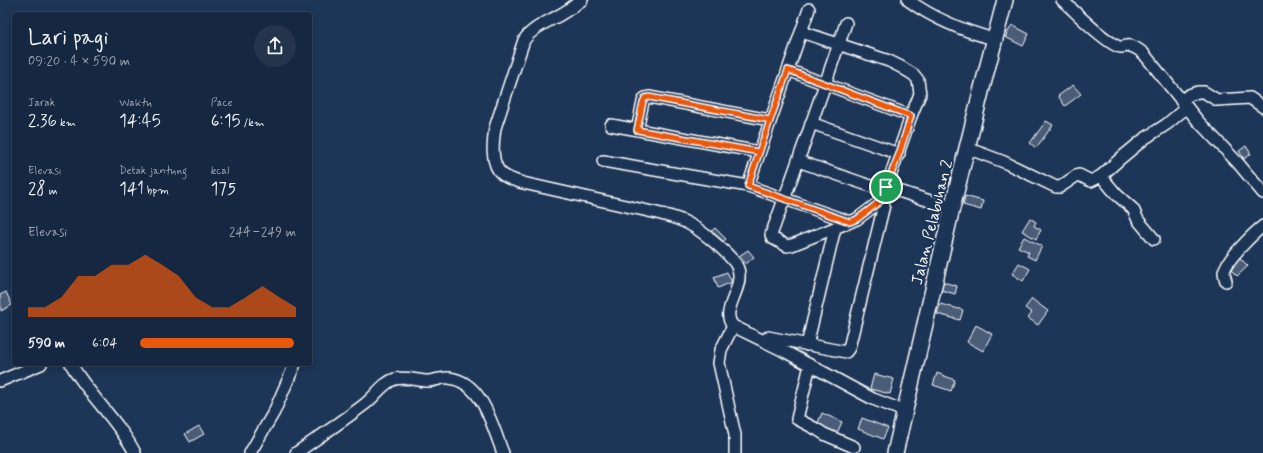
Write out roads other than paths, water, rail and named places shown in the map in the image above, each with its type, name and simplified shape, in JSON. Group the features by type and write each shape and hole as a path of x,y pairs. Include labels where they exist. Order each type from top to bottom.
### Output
{"main road":[{"name":"Jalan Pelabuhan 2","path":"895,453 952,208 1005,0"}],"street":[{"path":"582,0 529,33 524,40 495,128 493,152 494,161 497,168 502,174 523,184 673,217 695,228 728,256 735,263 738,269 739,282 728,314 729,321 733,326 873,399 904,411"},
{"path":"908,0 921,9 957,27 994,39"},
{"path":"1062,0 1095,30 1116,46 1131,46 1139,50 1210,134 1238,163 1263,193"},
{"path":"748,186 809,9"},
{"path":"846,23 771,235 772,238 787,246 835,228 857,219 885,193"},
{"path":"768,337 842,352 846,352 849,348 884,205 885,193 920,94 918,80 914,75 901,67 889,61 802,32"},
{"path":"788,70 911,116"},
{"path":"967,148 1004,162 1056,187 1060,187 1079,175 1091,181 1101,176 1138,144 1167,124 1184,104 1198,92 1204,92 1217,100 1250,98 1263,107"},
{"path":"637,130 643,102 645,98 649,97 770,120"},
{"path":"811,123 899,154"},
{"path":"611,125 759,152"},
{"path":"603,161 748,186 850,222"},
{"path":"798,161 885,193 952,208"},
{"path":"1101,176 1116,194 1133,209 1138,220 1154,239"},
{"path":"1226,281 1224,273 1234,255 1250,237 1263,226"},
{"path":"806,345 835,228"},
{"path":"733,326 721,350 719,362 735,435 735,453"},
{"path":"810,365 797,419 824,434 854,447"},
{"path":"0,381 36,366"},
{"path":"72,366 82,382 121,430 135,453"},
{"path":"250,453 274,412 293,366"},
{"path":"296,453 365,405 387,382 398,378 427,381 441,378 457,380 466,384 477,394 484,406 503,453"}]}
